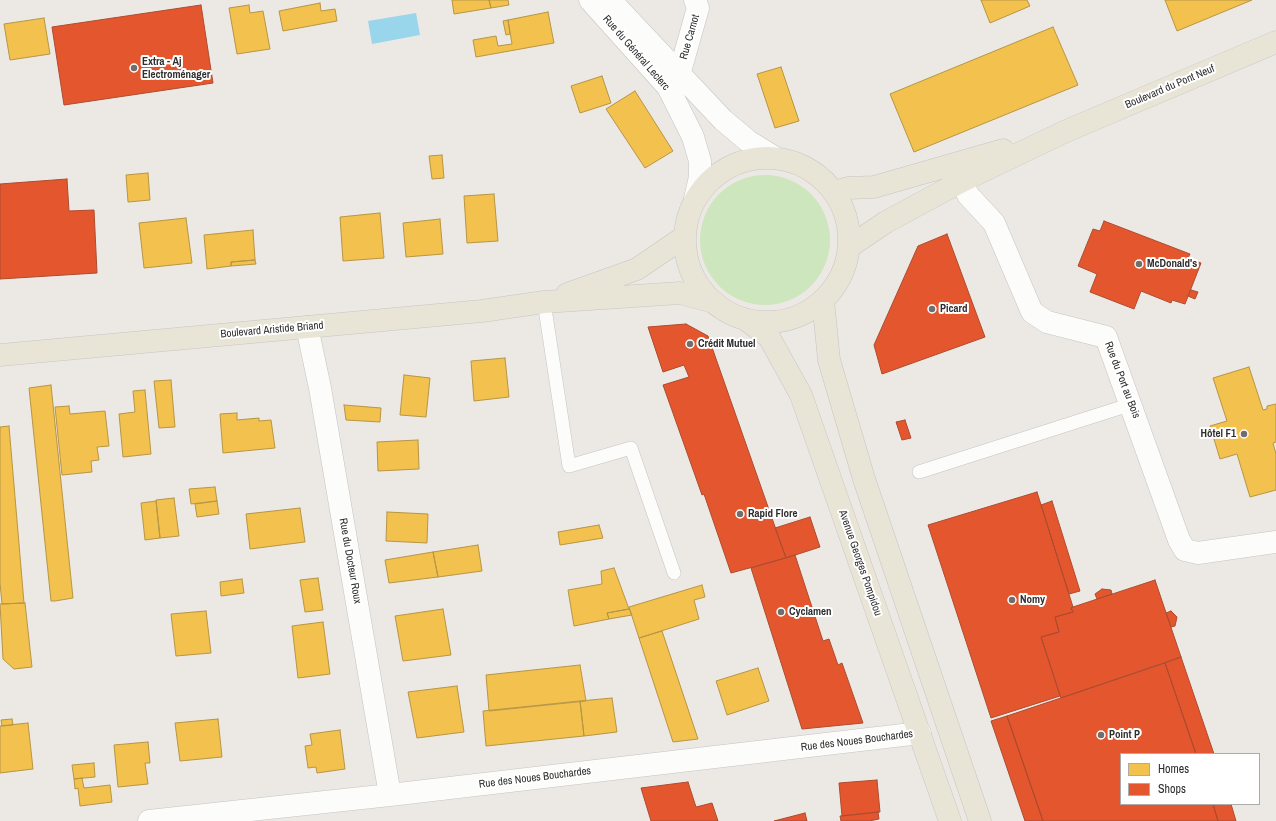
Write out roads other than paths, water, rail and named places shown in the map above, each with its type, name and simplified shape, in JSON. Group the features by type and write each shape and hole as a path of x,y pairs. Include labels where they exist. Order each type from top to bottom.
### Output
{"main road":[{"name":"Boulevard du Pont Neuf","path":"1064,132 1276,42"},
{"path":"849,247 886,222 962,181 1064,132"},
{"path":"834,192 848,188 874,187 1064,132"},
{"path":"755,158 774,158 799,164 812,171 834,192 846,218 849,247 840,276 833,288 823,300 803,313 769,322 745,319 729,312 714,302 703,292 689,267 685,252 684,237 689,211 695,199 709,181 727,168 755,158"},
{"path":"544,302 638,269 684,237"},
{"path":"544,302 680,293 714,302"},
{"path":"823,300 829,360 864,479 980,821"},
{"name":"Boulevard Aristide Briand","path":"0,355 482,311 544,302"},
{"name":"Avenue Georges Pompidou","path":"745,319 769,337 801,395 950,821"}],"street":[{"name":"Rue du Général Leclerc","path":"590,0 668,87 693,137 700,161 700,177 695,199"},
{"name":"Rue du Général Leclerc","path":"610,0 723,120 748,141 774,158"},
{"name":"Rue Carnot","path":"679,75 696,4"},
{"name":"Rue du Port au Bois","path":"962,181 968,195 994,223 1032,312 1046,322 1106,337 1132,404 1179,540 1185,550 1198,553 1276,542"},
{"name":"Rue du Docteur Roux","path":"308,327 322,396 390,795"},
{"name":"Rue des Noues Bouchardes","path":"149,821 390,795 920,733"}],"lane":[{"path":"544,302 569,466 631,448 674,573"},
{"path":"919,472 1132,404"}],"water":[{"path":"416,13 420,35 372,44 368,21"}],"place":[{"name":"Extra - Aj Electroménager","path":"134,68"},
{"name":"McDonald's","path":"1139,264"},
{"name":"Picard","path":"932,309"},
{"name":"Crédit Mutuel","path":"690,344"},
{"name":"Hôtel F1","path":"1244,434"},
{"name":"Rapid Flore","path":"740,514"},
{"name":"Nomy","path":"1012,600"},
{"name":"Cyclamen","path":"781,612"},
{"name":"Point P","path":"1101,735"}]}
